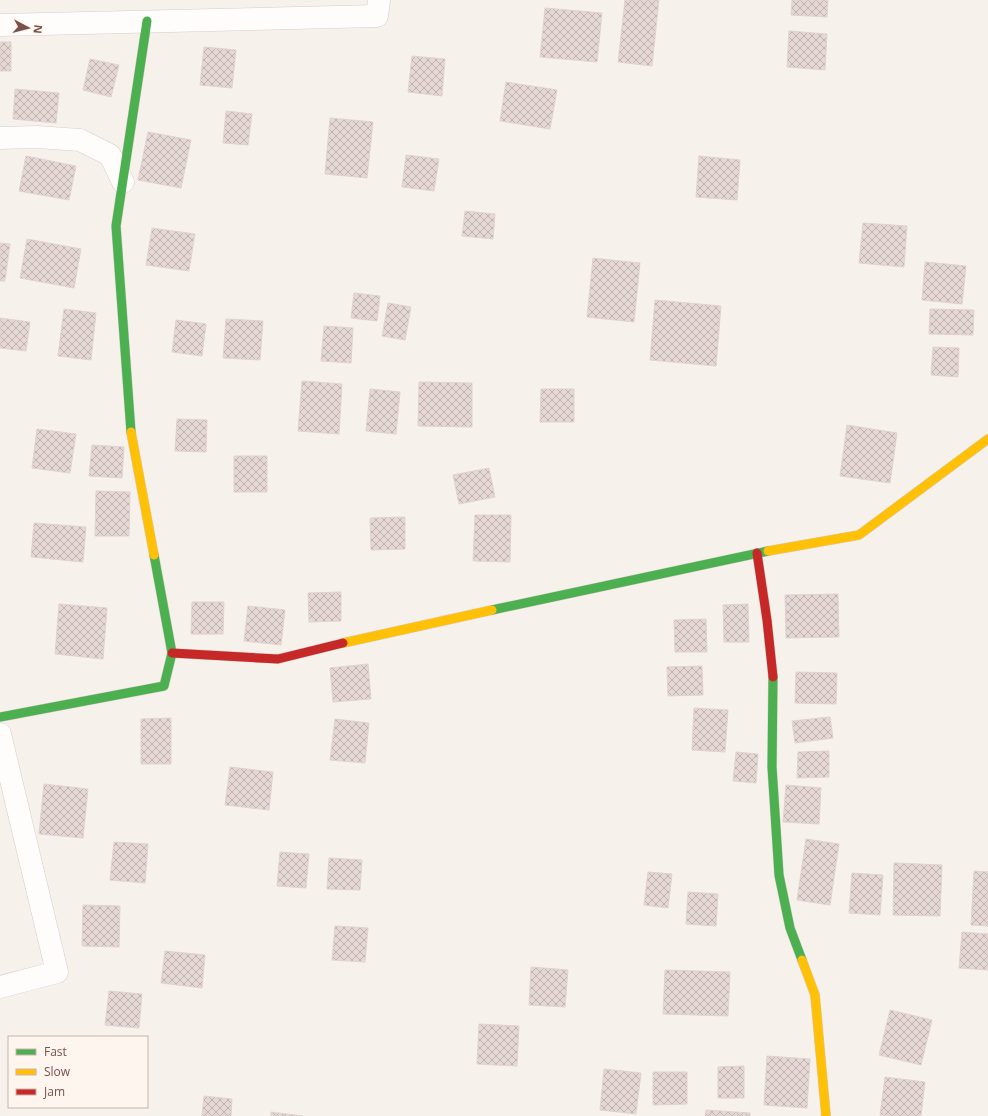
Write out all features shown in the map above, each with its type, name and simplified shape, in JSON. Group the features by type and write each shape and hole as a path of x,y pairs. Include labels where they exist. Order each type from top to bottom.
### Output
{"street":[{"path":"0,25 377,16 379,0"},
{"path":"0,716 164,686 172,653 130,424 116,226 147,21"},
{"path":"0,138 37,137 80,140 110,155 123,182"},
{"path":"172,653 278,659 390,632 757,553 859,535 988,439"},
{"path":"757,553 773,671 772,767 779,875 790,928 815,995 826,1116"},
{"path":"0,734 57,972 0,988"}],"building":[{"path":"625,0 659,0 652,66 618,62"},
{"path":"792,0 828,0 827,17 791,15"},
{"path":"545,8 602,13 597,62 540,57"},
{"path":"789,31 827,34 825,70 787,67"},
{"path":"0,42 11,42 11,71 0,71"},
{"path":"204,47 236,50 232,88 200,85"},
{"path":"412,56 445,59 442,96 408,92"},
{"path":"90,59 119,65 111,97 83,90"},
{"path":"506,82 557,90 550,129 500,121"},
{"path":"15,89 59,93 56,123 13,119"},
{"path":"226,111 252,114 248,145 223,143"},
{"path":"330,118 373,122 367,178 325,174"},
{"path":"148,132 191,140 181,188 138,180"},
{"path":"406,155 439,159 434,191 402,187"},
{"path":"26,156 76,166 69,200 19,191"},
{"path":"699,156 740,160 737,200 696,197"},
{"path":"465,211 495,214 493,239 462,236"},
{"path":"863,223 907,226 904,267 859,263"},
{"path":"152,228 195,234 189,271 146,265"},
{"path":"27,239 81,249 74,288 20,278"},
{"path":"0,243 10,244 5,281 0,281"},
{"path":"593,258 640,263 634,322 587,317"},
{"path":"925,262 966,266 962,304 922,300"},
{"path":"354,293 380,296 377,321 351,318"},
{"path":"655,300 721,306 716,366 650,360"},
{"path":"388,303 411,307 405,340 382,336"},
{"path":"64,309 96,313 91,360 58,356"},
{"path":"930,309 974,310 973,335 929,334"},
{"path":"0,318 30,322 26,351 0,348"},
{"path":"226,319 263,321 260,360 223,358"},
{"path":"176,320 206,324 202,356 172,352"},
{"path":"324,326 353,328 351,363 321,361"},
{"path":"933,347 959,348 958,377 931,375"},
{"path":"302,381 342,384 339,434 298,431"},
{"path":"419,382 472,383 472,427 418,426"},
{"path":"370,389 400,392 396,434 366,431"},
{"path":"541,389 574,389 574,422 540,422"},
{"path":"177,419 207,420 206,452 175,451"},
{"path":"847,425 897,433 890,483 840,476"},
{"path":"37,429 76,434 70,473 32,468"},
{"path":"92,445 124,447 122,478 89,476"},
{"path":"234,456 267,456 267,492 234,492"},
{"path":"489,468 495,497 459,504 453,475"},
{"path":"96,491 130,492 129,536 95,536"},
{"path":"475,515 511,515 510,562 473,561"},
{"path":"405,517 405,549 371,550 370,518"},
{"path":"34,523 86,527 83,562 31,557"},
{"path":"341,592 341,621 309,622 308,593"},
{"path":"838,594 839,637 786,638 785,595"},
{"path":"192,602 224,602 223,634 191,634"},
{"path":"59,604 107,608 103,659 55,654"},
{"path":"748,604 749,642 724,642 723,605"},
{"path":"248,606 285,610 281,645 244,641"},
{"path":"706,619 707,652 675,652 674,620"},
{"path":"368,664 371,699 333,702 330,668"},
{"path":"702,666 703,695 668,696 667,667"},
{"path":"796,672 837,673 836,704 795,703"},
{"path":"694,708 728,710 725,752 692,750"},
{"path":"830,717 833,738 795,743 792,721"},
{"path":"171,718 171,764 141,764 141,719"},
{"path":"335,719 369,723 365,763 330,760"},
{"path":"829,751 829,777 797,778 798,752"},
{"path":"736,752 758,754 756,783 733,781"},
{"path":"230,767 273,772 269,810 225,805"},
{"path":"44,784 88,789 83,838 39,834"},
{"path":"786,785 821,788 819,824 783,822"},
{"path":"806,839 839,844 830,905 797,900"},
{"path":"114,842 148,844 145,883 110,880"},
{"path":"280,852 309,854 306,888 277,886"},
{"path":"329,858 362,860 360,890 327,889"},
{"path":"894,863 942,865 940,916 893,915"},
{"path":"974,871 988,872 988,926 971,925"},
{"path":"648,872 672,874 668,908 644,905"},
{"path":"852,873 883,875 880,915 849,913"},
{"path":"688,892 718,894 716,926 686,924"},
{"path":"83,905 120,906 119,947 82,946"},
{"path":"335,926 368,928 365,962 332,960"},
{"path":"962,932 988,934 988,970 959,968"},
{"path":"165,951 205,955 202,988 161,983"},
{"path":"531,967 568,970 565,1007 529,1005"},
{"path":"665,970 730,972 728,1016 663,1014"},
{"path":"109,991 142,994 139,1028 105,1025"},
{"path":"890,1010 932,1020 921,1065 879,1055"},
{"path":"479,1024 519,1026 517,1066 477,1064"},
{"path":"767,1056 810,1059 807,1108 764,1105"},
{"path":"744,1066 744,1098 718,1098 718,1067"},
{"path":"604,1069 641,1073 636,1114 600,1110"},
{"path":"653,1072 687,1072 687,1104 653,1105"},
{"path":"885,1077 925,1082 921,1116 880,1115"},
{"path":"204,1096 232,1099 231,1116 202,1116"},
{"path":"706,1110 750,1113 750,1116 705,1116"},
{"path":"271,1112 303,1116 271,1116"}],"traffic: fast":[{"path":"131,432 116,226 147,21"},
{"path":"492,610 768,551"},
{"path":"0,717 164,686 172,653 154,555"},
{"path":"773,677 772,767 779,875 790,928 802,960"}],"traffic: slow":[{"path":"131,432 154,555"},
{"path":"768,551 859,535 988,439"},
{"path":"343,643 492,610"},
{"path":"802,960 815,995 826,1116"}],"traffic: jam":[{"path":"757,553 767,620 773,677"},
{"path":"172,653 278,659 343,643"}]}
